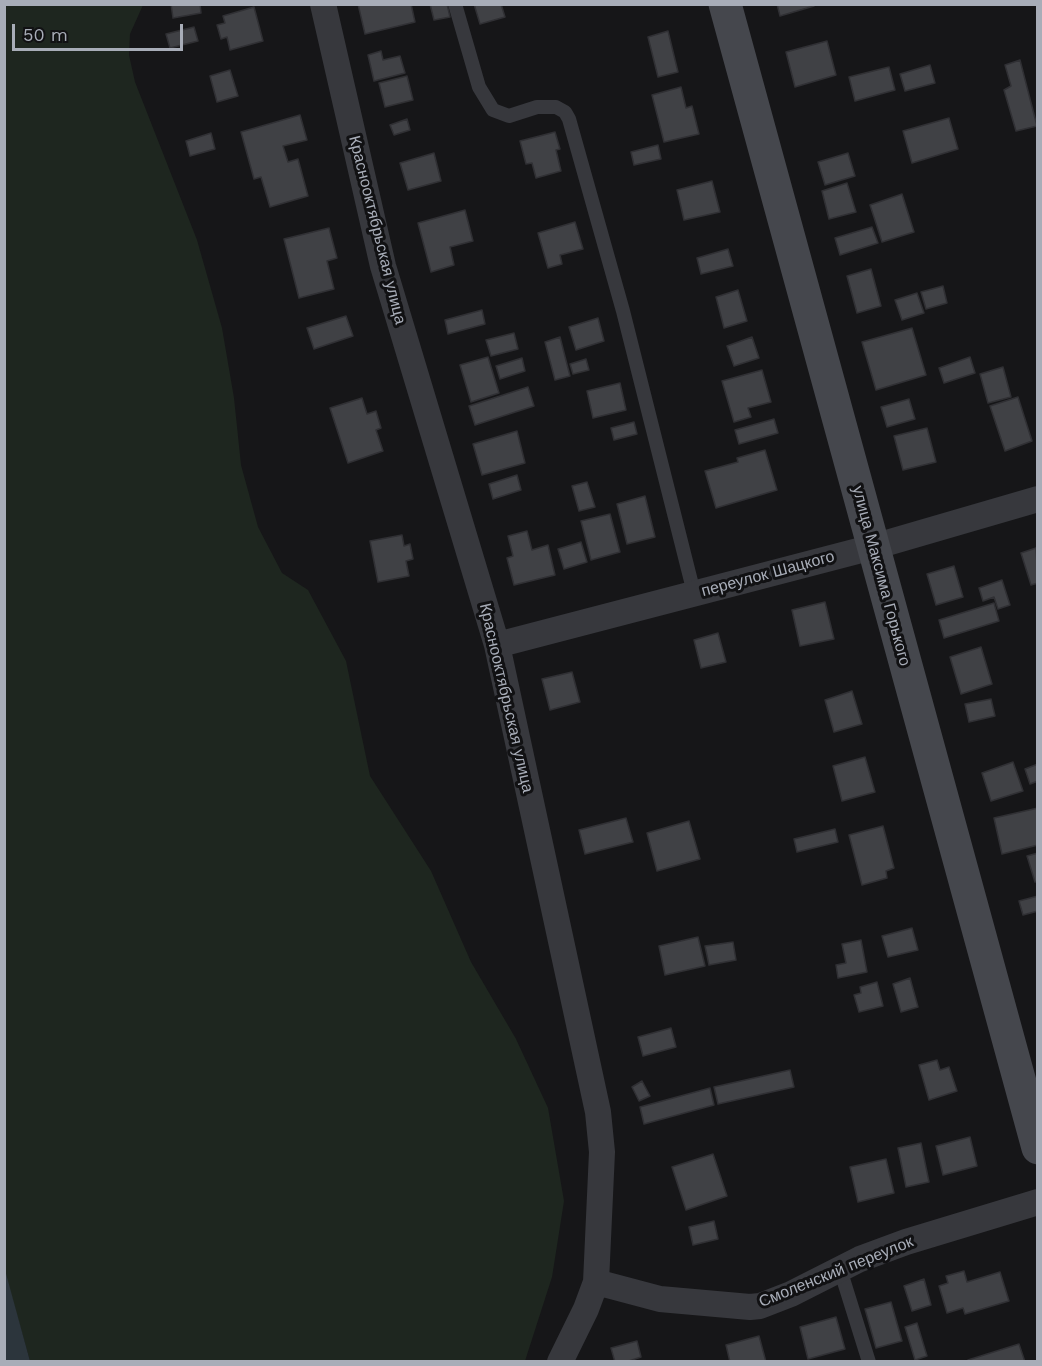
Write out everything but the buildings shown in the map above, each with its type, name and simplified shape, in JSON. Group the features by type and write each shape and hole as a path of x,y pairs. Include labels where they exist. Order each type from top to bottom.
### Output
{"main road":[{"name":"улица Максима Горького","path":"725,4 1038,1148"}],"street":[{"name":"Краснооктябрьская улица","path":"323,4 383,266 497,645 598,1112 602,1152 596,1282 561,1362"},
{"name":"переулок Шацкого","path":"497,645 873,547 1038,499"},
{"name":"Смоленский переулок","path":"596,1282 660,1299 750,1307 776,1301 840,1269 906,1242 1038,1202"}],"lane":[{"path":"455,4 479,87 493,110 509,116 537,107 556,107 569,119 620,300 694,593"},
{"path":"840,1269 868,1362"}],"shaded area":[{"path":"4,5 143,5 130,34 129,55 135,82 197,240 222,328 234,398 241,465 258,527 282,573 308,590 346,661 370,776 431,871 471,962 516,1039 548,1108 564,1201 552,1277 525,1361 30,1361 4,1270"},
{"path":"5,1270 30,1361 5,1361"}]}
